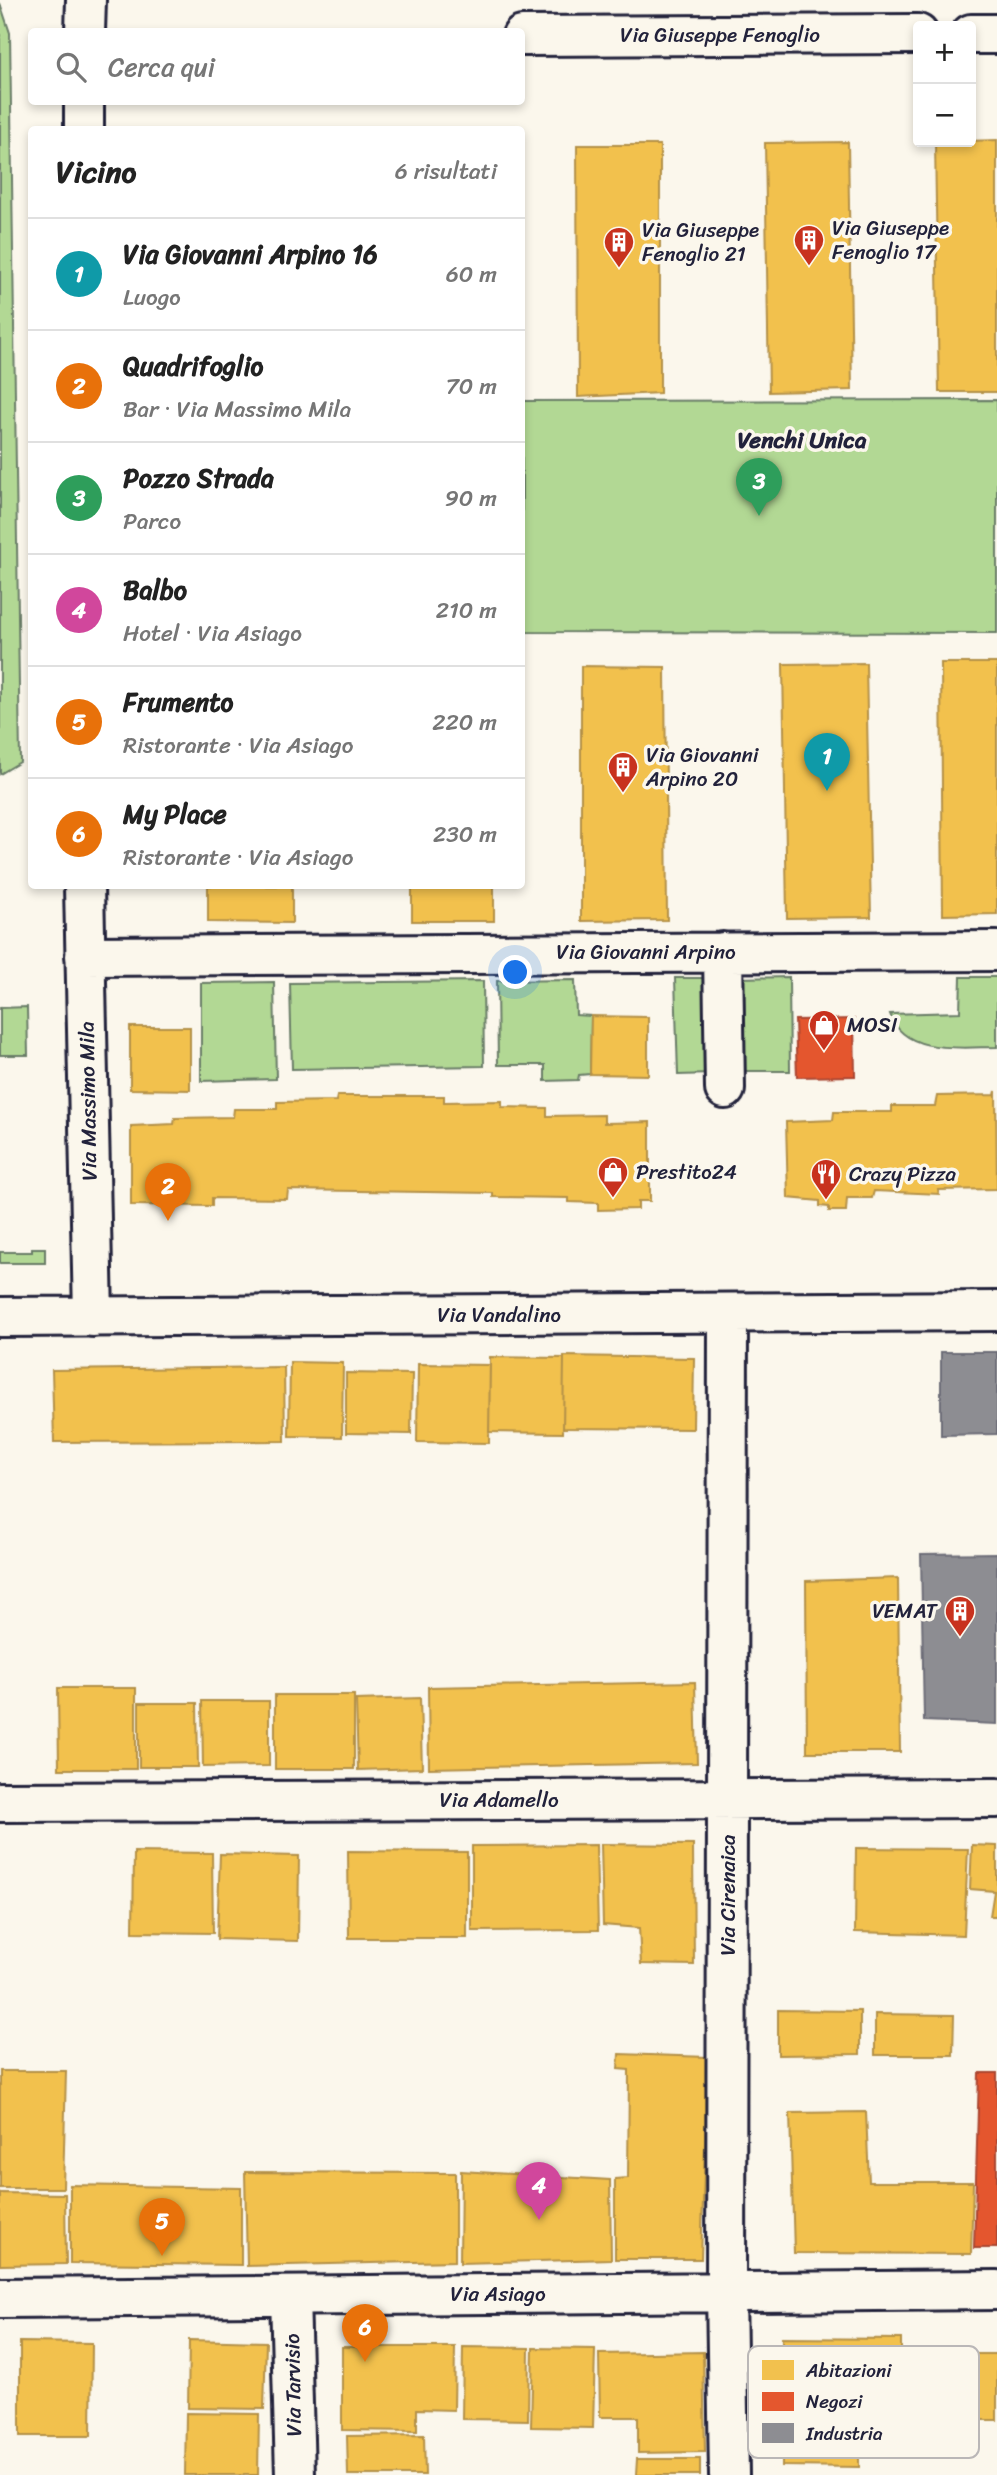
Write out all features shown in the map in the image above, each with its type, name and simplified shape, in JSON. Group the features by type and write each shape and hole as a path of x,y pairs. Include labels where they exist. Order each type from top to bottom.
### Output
{"street":[{"path":"85,28 86,0"},
{"name":"Via Giuseppe Fenoglio","path":"525,36 913,34"},
{"path":"976,34 997,34"},
{"path":"84,126 85,105"},
{"name":"Via Massimo Mila","path":"85,889 93,1317"},
{"name":"Via Giovanni Arpino","path":"85,956 997,951"},
{"path":"723,952 725,1089"},
{"name":"Via Vandalino","path":"0,1317 997,1311"},
{"name":"Via Cirenaica","path":"728,1314 726,2292 729,2475"},
{"name":"Via Adamello","path":"0,1802 997,1798"},
{"name":"Via Asiago","path":"0,2298 997,2290"},
{"name":"Via Tarvisio","path":"290,2296 295,2475"}],"green space":[{"path":"0,3 10,33 20,762 0,774"},
{"path":"997,400 997,633 525,632 525,401"},
{"path":"789,977 790,1071 739,1071 738,978"},
{"path":"961,977 997,977 997,1047 952,1048 921,1043 908,1037 897,1027 890,1014 960,1012"},
{"path":"675,978 709,978 712,1074 678,1075"},
{"path":"575,980 576,1015 591,1016 590,1074 579,1075 578,1080 545,1081 545,1065 498,1065 497,981"},
{"path":"483,981 484,1066 292,1069 290,983"},
{"path":"274,982 276,1079 201,1081 201,983"},
{"path":"27,1007 28,1055 0,1055 0,1008"},
{"path":"32,1248 45,1248 45,1263 0,1263 0,1252 32,1252"}],"building: Abitazioni":[{"path":"997,140 997,392 939,392 935,147 976,147 976,141"},
{"name":"Via Giuseppe Fenoglio 17","path":"848,142 852,390 769,392 765,143"},
{"name":"Via Giuseppe Fenoglio 21","path":"577,145 660,145 660,393 578,397"},
{"path":"866,663 871,917 787,918 783,664"},
{"path":"941,663 997,663 997,914 943,915"},
{"name":"Via Giovanni Arpino 20","path":"581,666 665,667 667,920 581,921"},
{"path":"208,889 292,889 292,923 208,922"},
{"path":"412,889 494,889 494,921 412,921"},
{"path":"591,1016 648,1017 648,1075 590,1074"},
{"path":"130,1027 190,1027 190,1090 130,1089"},
{"path":"996,1091 997,1189 938,1190 939,1194 874,1191 872,1198 847,1198 846,1211 829,1211 829,1207 820,1206 820,1201 788,1198 786,1122 833,1120 834,1112 892,1112 892,1106 935,1106 937,1096 995,1095"},
{"path":"337,1096 444,1096 444,1102 502,1101 502,1107 547,1108 547,1116 604,1115 604,1123 650,1122 650,1201 638,1201 638,1209 598,1210 598,1203 569,1202 569,1198 493,1197 493,1193 288,1190 287,1199 212,1198 212,1206 131,1205 131,1126 174,1124 175,1118 233,1117 234,1109 277,1109 277,1102 336,1101"},
{"path":"564,1356 694,1358 693,1429 563,1428"},
{"path":"490,1357 564,1358 563,1433 489,1432"},
{"path":"290,1362 343,1363 342,1437 289,1436"},
{"path":"418,1364 490,1365 489,1443 417,1442"},
{"path":"284,1367 285,1441 54,1442 52,1370"},
{"path":"346,1373 412,1374 411,1434 346,1433"},
{"path":"898,1578 900,1752 807,1752 806,1581"},
{"path":"695,1682 697,1763 429,1768 428,1687"},
{"path":"58,1688 136,1688 136,1769 59,1769"},
{"path":"275,1695 354,1695 354,1769 275,1769"},
{"path":"420,1698 422,1768 358,1770 356,1700"},
{"path":"202,1701 269,1701 269,1766 203,1767"},
{"path":"139,1703 197,1703 198,1767 139,1767"},
{"path":"601,1844 693,1845 694,1965 641,1964 639,1928 603,1925"},
{"path":"596,1845 598,1930 472,1931 472,1846"},
{"path":"972,1845 997,1846 997,1916 990,1916 994,1891 970,1889"},
{"path":"856,1848 968,1849 964,1935 855,1932"},
{"path":"348,1851 467,1852 467,1938 349,1938"},
{"path":"134,1852 212,1853 213,1933 133,1932"},
{"path":"220,1854 299,1856 298,1941 217,1939"},
{"path":"778,2010 860,2011 860,2054 778,2055"},
{"path":"875,2014 954,2015 953,2055 875,2055"},
{"path":"619,2054 708,2057 701,2259 615,2259 615,2179 628,2178 629,2070 618,2069"},
{"path":"0,2071 66,2071 63,2188 0,2188"},
{"path":"866,2112 869,2182 973,2182 971,2254 794,2253 790,2113"},
{"path":"461,2171 610,2180 611,2259 460,2263"},
{"path":"245,2172 455,2173 455,2261 247,2266"},
{"path":"70,2185 241,2188 241,2265 70,2263"},
{"path":"0,2193 65,2194 66,2264 0,2265"},
{"path":"782,2338 901,2339 901,2346 782,2346"},
{"path":"189,2340 266,2342 264,2409 188,2408"},
{"path":"20,2342 92,2343 91,2436 20,2436"},
{"path":"342,2347 455,2347 454,2410 417,2409 417,2431 342,2430"},
{"path":"463,2347 529,2348 528,2420 462,2419"},
{"path":"533,2348 595,2349 593,2428 531,2427"},
{"path":"703,2352 705,2452 638,2453 638,2417 600,2417 599,2354"},
{"path":"979,2354 997,2354 997,2420 979,2420"},
{"path":"186,2413 259,2414 258,2475 185,2475"},
{"path":"424,2435 425,2475 348,2475 347,2436"},
{"path":"782,2458 859,2458 859,2467 782,2466"},
{"path":"637,2459 700,2459 700,2475 636,2475"}],"building: Negozi":[{"path":"854,1019 855,1076 797,1077 795,1020"},
{"path":"979,2073 997,2073 997,2248 974,2248"}],"building: Industria":[{"path":"941,1352 997,1352 997,1434 941,1435"},
{"name":"VEMAT","path":"997,1553 997,1724 924,1721 921,1554"}],"place":[{"name":"Via Giuseppe Fenoglio 17","path":"809,267"},
{"name":"Via Giuseppe Fenoglio 21","path":"619,269"},
{"name":"Pozzo Strada","path":"759,516"},
{"name":"Via Giovanni Arpino 16","path":"827,791"},
{"name":"Via Giovanni Arpino 20","path":"623,794"},
{"name":"MOSI","path":"824,1052"},
{"name":"Prestito24","path":"613,1199"},
{"name":"Crazy Pizza","path":"826,1201"},
{"name":"Quadrifoglio","path":"168,1221"},
{"name":"VEMAT","path":"960,1638"},
{"name":"Balbo","path":"539,2220"},
{"name":"Frumento","path":"162,2256"},
{"name":"My Place","path":"365,2362"}],"district":[{"name":"Venchi Unica","path":"802,440"}]}
